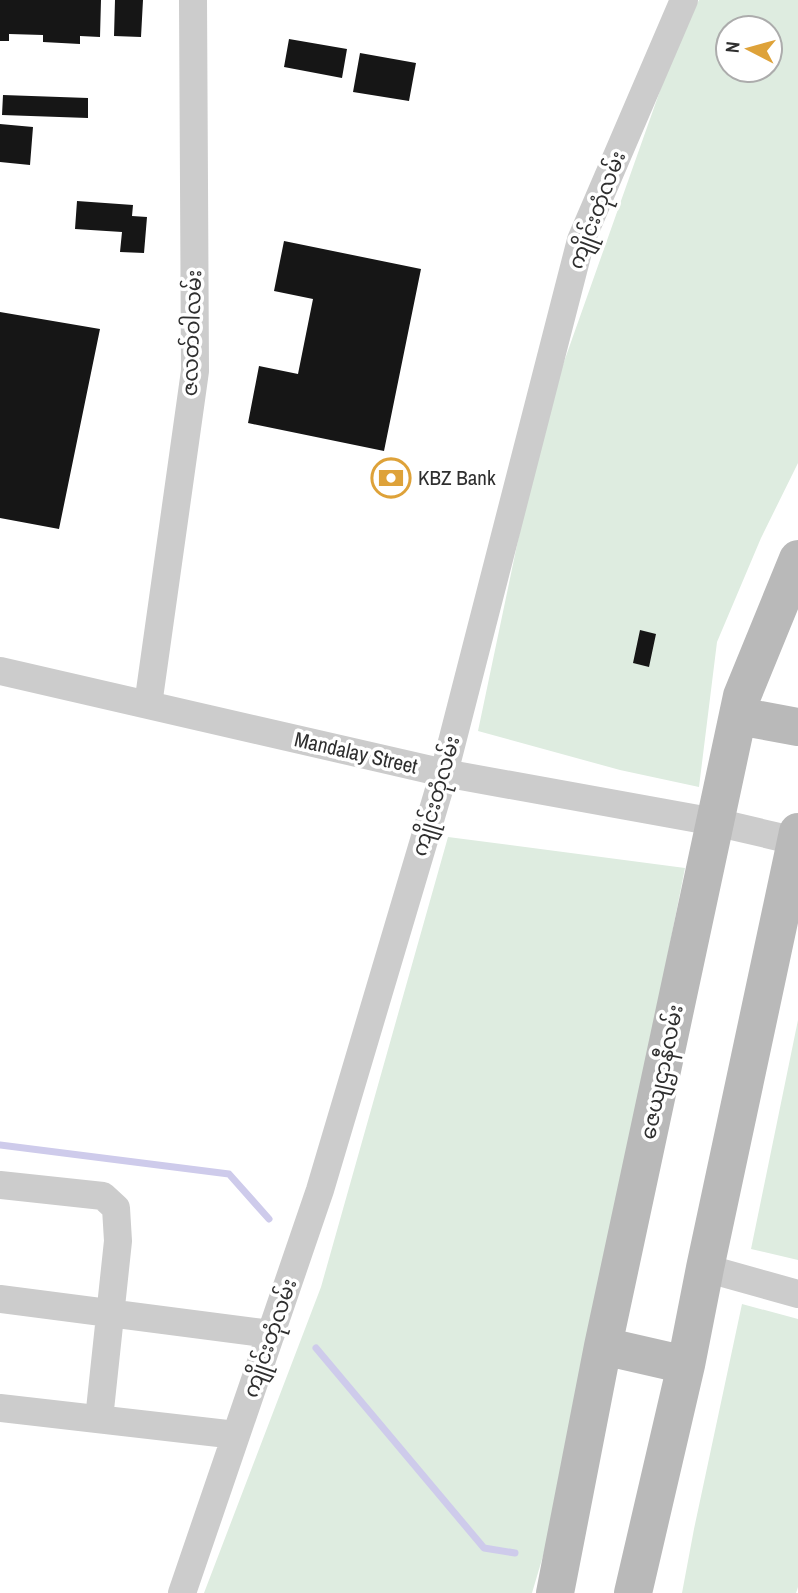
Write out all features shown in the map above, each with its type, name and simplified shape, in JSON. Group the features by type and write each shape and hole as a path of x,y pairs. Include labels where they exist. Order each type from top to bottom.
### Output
{"main road":[{"name":"ဇေယျဌာနီလမ်း","path":"555,1593 603,1346 742,696 798,559"},
{"path":"738,716 798,727"},
{"path":"633,1593 686,1365 797,838"},
{"path":"603,1346 686,1365"}],"street":[{"name":"ဇလတ်ဝါလမ်း","path":"148,705 195,371 193,0"},
{"name":"ကျိုင်းတုံလမ်း","path":"182,1593 320,1190 444,773 582,240 684,0"},
{"name":"Mandalay Street","path":"0,671 444,773 797,838"},
{"path":"0,1185 103,1196 116,1208 118,1241 99,1419"},
{"path":"705,1268 798,1294"},
{"path":"0,1299 271,1334"},
{"path":"0,1408 236,1435"}],"green space":[{"path":"699,0 798,0 798,463 761,538 717,642 699,787 620,770 478,731 543,421 678,40"},
{"path":"448,837 685,868 559,1502 532,1593 204,1593 321,1287"},
{"path":"798,1020 798,1260 751,1249"},
{"path":"742,1304 798,1319 798,1587 796,1593 682,1593 694,1529"}],"building":[{"path":"0,0 101,0 100,37 80,36 80,44 43,42 43,35 9,34 9,41 0,41"},
{"path":"115,0 143,0 141,37 114,36"},
{"path":"289,39 347,49 342,78 284,67"},
{"path":"360,53 416,63 409,101 353,92"},
{"path":"3,95 88,98 88,118 2,115"},
{"path":"0,124 33,127 30,165 0,162"},
{"path":"77,201 133,205 132,216 147,217 144,253 120,252 122,232 75,229"},
{"path":"284,241 421,269 384,451 248,423 259,366 298,374 313,299 274,291"},
{"path":"0,312 100,329 59,529 0,518"},
{"path":"640,630 656,634 649,667 633,663"}],"waterway":[{"path":"0,1145 229,1174 269,1219"},
{"path":"316,1348 484,1548 515,1553"}],"place":[{"name":"KBZ Bank","path":"391,478"}]}
